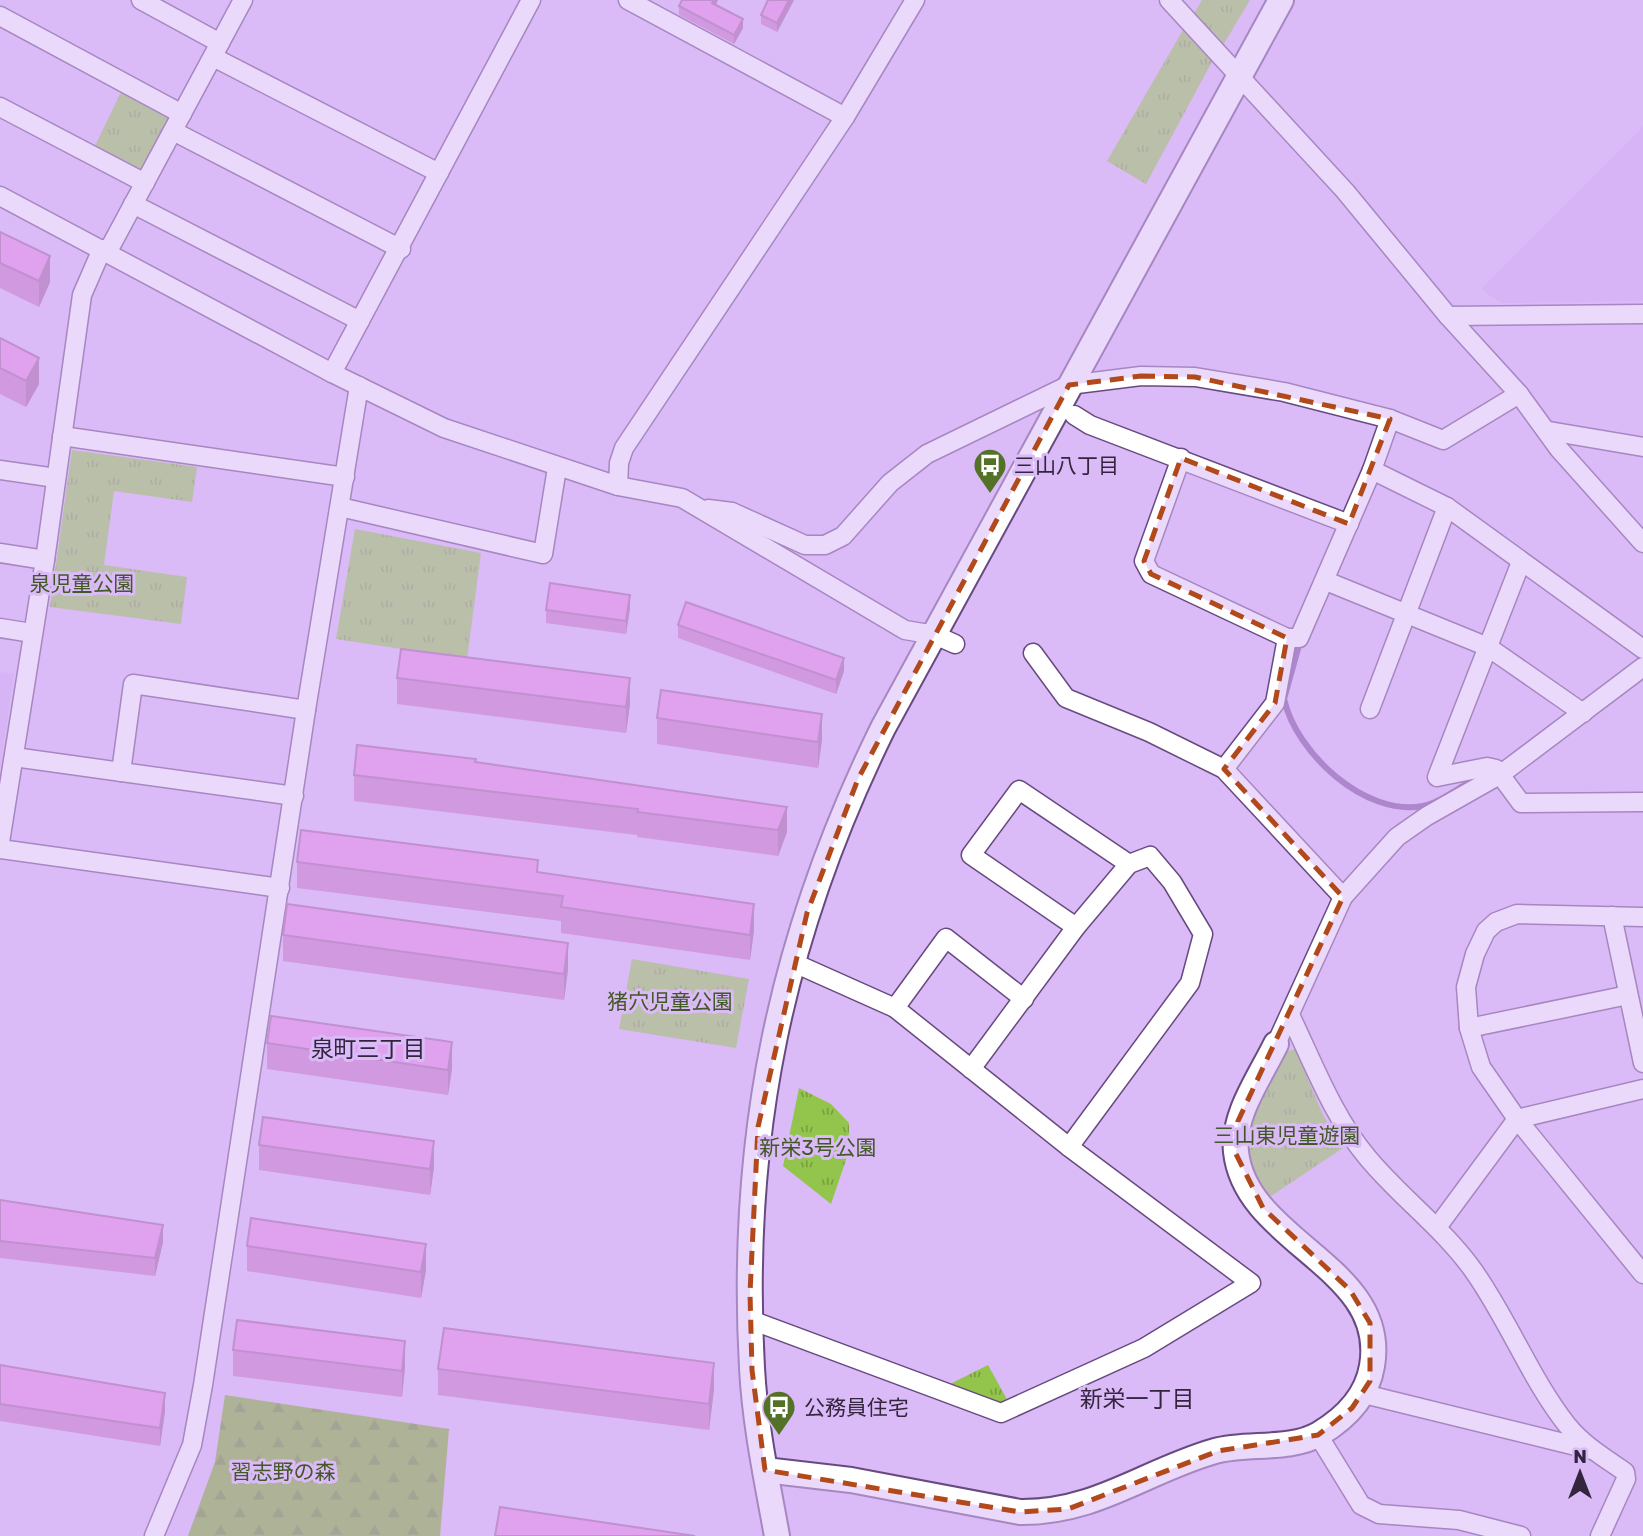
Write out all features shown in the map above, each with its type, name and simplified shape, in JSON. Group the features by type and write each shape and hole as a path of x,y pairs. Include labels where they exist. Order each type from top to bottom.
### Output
{"street":[{"path":"141,0 216,50 439,173"},
{"path":"0,842 45,560 82,295 243,0"},
{"path":"332,373 401,249 531,0"},
{"path":"628,0 845,117"},
{"path":"618,486 624,448 845,117 915,0"},
{"path":"1169,0 1345,191 1448,316 1519,394 1559,449 1643,542"},
{"path":"777,1536 765,1471 752,1370 752,1193 758,1127 792,962 807,914 858,779 945,640 1069,385 1281,0"},
{"path":"0,16 182,114"},
{"path":"0,107 145,183"},
{"path":"173,131 401,249"},
{"path":"0,196 332,373 444,428 557,468 618,486 682,498 905,630 945,640"},
{"path":"133,204 360,321"},
{"path":"1448,316 1643,314"},
{"path":"702,509 732,512 782,537 805,545 825,545 842,536 890,483 927,454 1069,385 1141,376 1195,377 1284,392 1390,419 1443,440 1519,394"},
{"path":"154,1536 192,1445 359,386"},
{"path":"1074,415 1090,425 1349,524"},
{"path":"1181,458 1144,561 1151,574 1287,638 1299,638 1326,581 1390,419"},
{"path":"1549,432 1643,447"},
{"path":"62,436 345,477"},
{"path":"340,507 543,554 557,468"},
{"path":"0,470 56,478"},
{"path":"1372,470 1447,507 1643,649"},
{"path":"1370,709 1447,507"},
{"path":"0,553 45,560"},
{"path":"1521,562 1437,777 1487,767 1496,769 1501,774 1521,803 1643,802"},
{"path":"1326,581 1488,647 1583,713"},
{"path":"0,628 32,633"},
{"path":"1224,769 1275,703 1287,638"},
{"path":"1033,653 1066,698 1149,732 1224,769 1343,897"},
{"path":"765,1471 851,1480 1020,1512 1068,1509 1218,1451 1297,1441 1318,1435 1364,1394 1374,1355 1374,1338 1366,1315 1350,1290 1262,1208 1246,1183 1236,1154 1238,1121 1291,1017 1343,897 1397,837 1427,816 1501,774 1643,667"},
{"path":"121,772 133,684 306,710"},
{"path":"14,757 294,796"},
{"path":"1076,927 971,855 1019,790 1129,864"},
{"path":"0,849 280,888"},
{"path":"971,1069 1076,927 1129,864 1150,856 1172,882 1203,934 1190,982 1069,1147"},
{"path":"1643,917 1517,914 1496,922 1486,931 1475,954 1466,986 1469,1028 1480,1067 1517,1119 1643,1274"},
{"path":"1612,916 1643,1063"},
{"path":"895,1008 946,938 1024,999"},
{"path":"751,1320 1001,1413 1144,1348 1251,1283 1069,1147 895,1008 792,962"},
{"path":"1469,1028 1628,995"},
{"path":"1291,1017 1333,1110 1352,1138 1369,1159 1438,1226 1484,1286 1563,1419 1594,1451 1625,1472 1626,1479 1601,1536"},
{"path":"1438,1226 1517,1119 1643,1089"},
{"path":"1364,1394 1594,1451"},
{"path":"1318,1435 1361,1505 1379,1514 1459,1520 1521,1536"}],"highlighted area":[{"path":"1141,376 1195,377 1390,419 1349,524 1181,458 1144,561 1151,574 1287,638 1275,703 1224,769 1343,897 1238,1121 1236,1154 1263,1208 1350,1290 1370,1323 1370,1381 1352,1408 1318,1435 1218,1451 1068,1509 1020,1512 765,1470 752,1370 750,1293 758,1127 807,913 858,779 1069,385"}],"shaded area":[{"path":"1643,127 1643,301 1501,303 1481,289"},
{"path":"0,672 14,674 0,770"}],"green space":[{"path":"1202,0 1250,0 1222,47 1193,15"},
{"path":"1183,30 1214,58 1146,184 1107,161"},
{"path":"124,86 171,112 174,122 147,173 137,177 92,152"},
{"name":"泉児童公園","path":"72,450 197,467 192,502 114,491 104,565 187,577 181,624 50,607"},
{"path":"355,529 481,553 467,659 336,639"},
{"name":"猪穴児童公園","path":"632,959 749,979 736,1048 619,1029"},
{"name":"三山東児童遊園","path":"1295,1049 1323,1115 1343,1148 1268,1198 1248,1164 1247,1126 1280,1054"},
{"name":"新栄3号公園","path":"799,1088 831,1104 849,1123 849,1151 831,1204 783,1166"},
{"path":"988,1365 1009,1403 1003,1405 950,1384"},
{"name":"習志野の森","path":"225,1395 449,1429 440,1536 188,1536 215,1462"}],"building":[{"path":"682,0 714,0 712,3 743,19 734,35 679,6"},
{"path":"768,0 789,0 777,23 761,15"},
{"path":"0,232 50,256 39,281 0,263"},
{"path":"0,338 39,358 26,381 0,368"},
{"path":"550,583 630,595 626,621 546,610"},
{"path":"686,602 844,658 836,680 678,625"},
{"path":"401,649 630,678 626,707 397,678"},
{"path":"661,690 822,714 818,742 657,718"},
{"path":"357,745 476,759 475,762 787,807 778,830 637,812 638,809 354,775"},
{"path":"301,830 538,860 537,872 754,904 750,935 561,907 563,896 297,862"},
{"path":"287,904 568,943 564,974 283,935"},
{"path":"271,1016 452,1042 448,1070 267,1043"},
{"path":"263,1117 434,1141 430,1169 259,1145"},
{"path":"0,1200 163,1225 155,1258 0,1241"},
{"path":"251,1218 426,1244 421,1272 247,1246"},
{"path":"237,1320 405,1341 402,1371 233,1350"},
{"path":"444,1328 714,1363 709,1404 438,1369"},
{"path":"0,1365 165,1393 160,1428 0,1404"},
{"path":"500,1507 695,1536 495,1536"}],"waterway":[{"path":"1298,649 1284,699 1291,720 1303,740 1336,777 1378,802 1401,807 1430,804 1481,775"}],"place":[{"name":"三山八丁目","path":"990,495"},
{"name":"公務員住宅","path":"779,1437"}],"district":[{"name":"泉町三丁目","path":"368,1049"},
{"name":"新栄一丁目","path":"1137,1399"}]}
